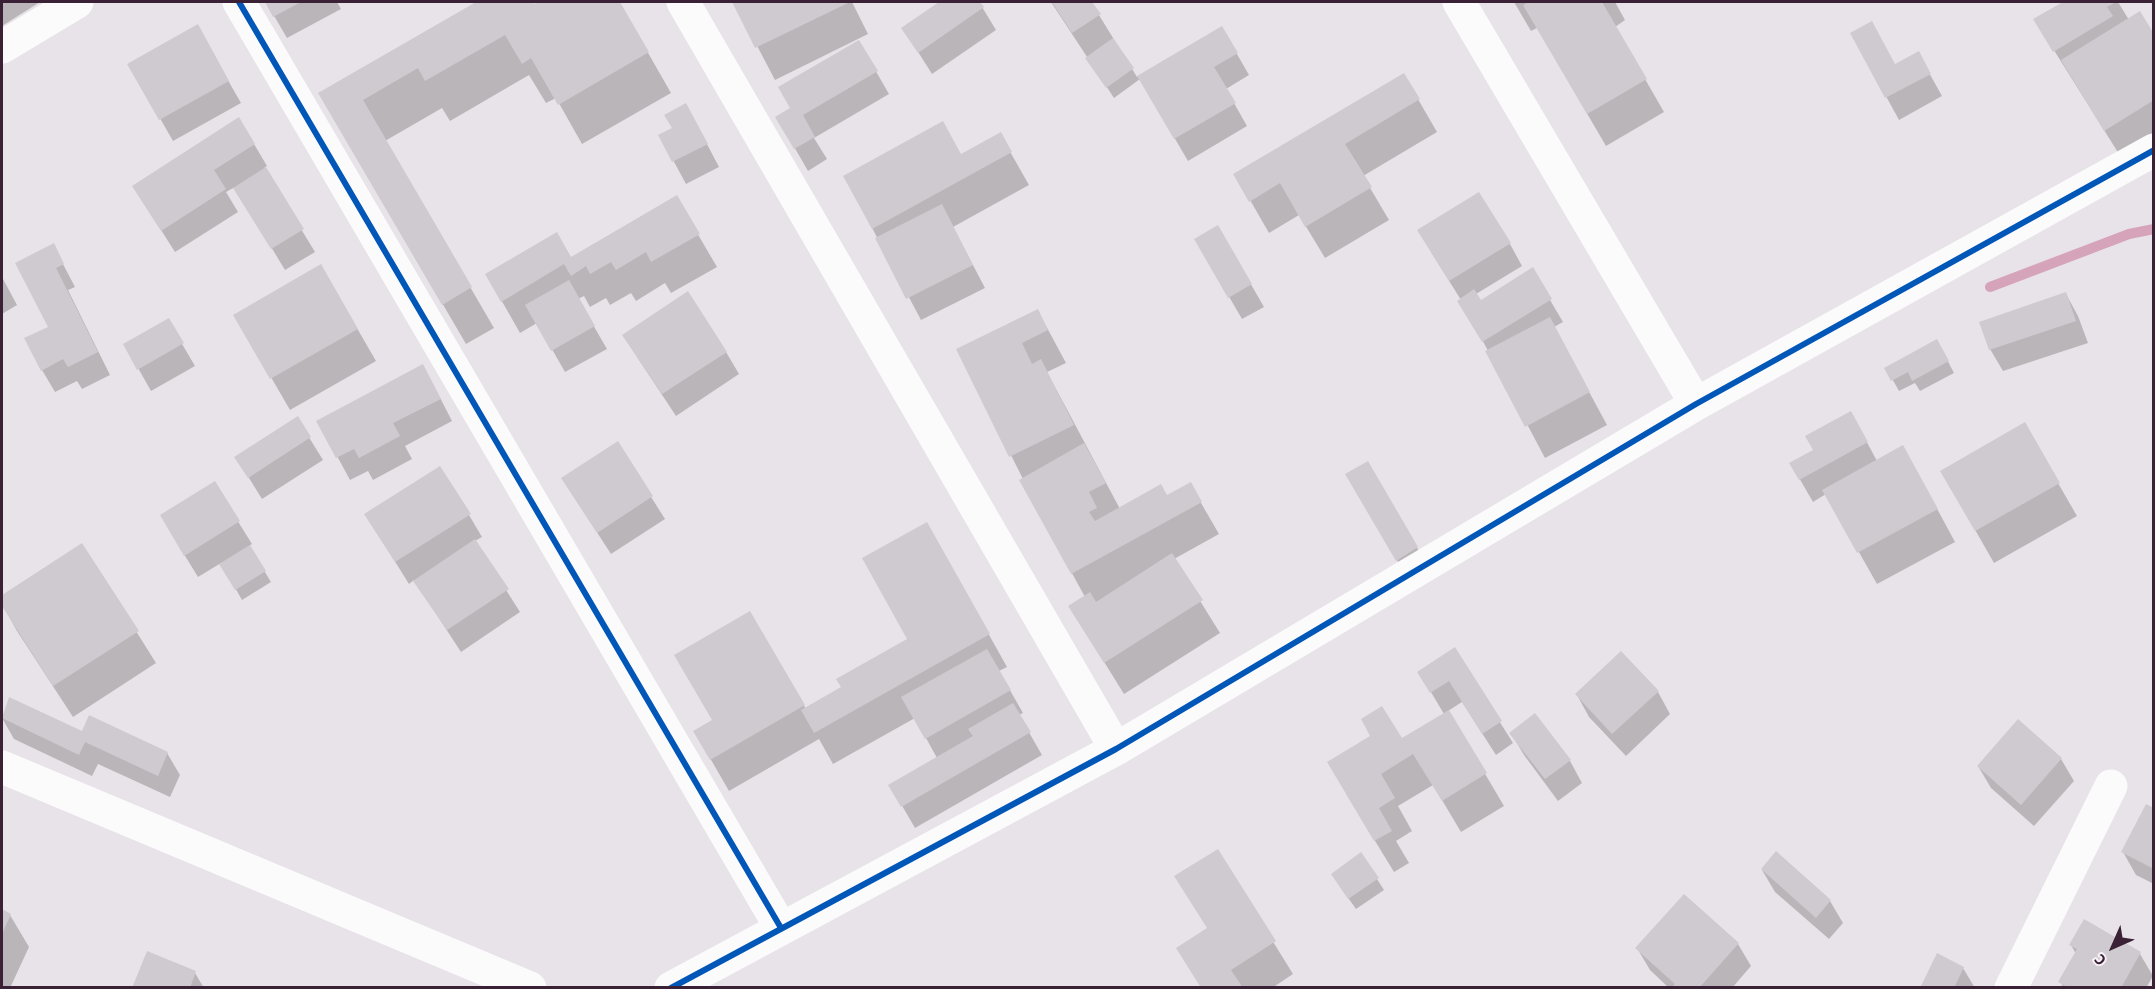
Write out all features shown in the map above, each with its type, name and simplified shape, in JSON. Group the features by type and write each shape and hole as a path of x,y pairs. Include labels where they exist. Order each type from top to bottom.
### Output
{"street":[{"path":"2,47 76,2"},
{"path":"239,2 781,928"},
{"path":"683,2 1116,749"},
{"path":"1459,2 1696,404"},
{"path":"671,987 1116,749 1696,404 2154,150"},
{"path":"2,767 530,987"},
{"path":"2011,987 2111,786"}],"building":[{"path":"265,2 301,2 273,17"},
{"path":"476,2 533,2 534,4 538,2 620,2 649,52 558,105 531,58 522,64 505,35 425,81 418,68 363,100 472,287 442,305 318,93"},
{"path":"732,2 850,2 755,48"},
{"path":"939,2 980,2 984,7 918,53 901,28"},
{"path":"1052,2 1092,2 1101,14 1072,33"},
{"path":"1529,2 1602,2 1647,79 1587,114 1523,5"},
{"path":"2063,2 2116,2 2107,7 2113,16 2053,52 2033,19"},
{"path":"2140,11 2154,34 2154,100 2104,131 2061,60"},
{"path":"1872,21 1895,64 1919,51 1931,74 1885,98 1850,33"},
{"path":"198,24 229,81 159,120 127,64"},
{"path":"1222,26 1238,53 1214,67 1236,103 1174,139 1137,76"},
{"path":"1113,38 1134,68 1106,88 1085,58"},
{"path":"859,40 878,71 803,115 815,137 794,149 775,117 790,108 778,87"},
{"path":"1404,73 1420,99 1345,144 1372,187 1305,227 1280,183 1249,202 1233,174"},
{"path":"686,103 708,144 672,162 658,135 672,128 664,115"},
{"path":"239,117 255,144 214,170 226,189 161,231 132,186"},
{"path":"943,121 961,154 1001,132 1012,152 872,229 843,176"},
{"path":"266,167 304,229 271,249 233,188"},
{"path":"1479,192 1511,243 1449,281 1417,230"},
{"path":"677,195 700,234 651,262 646,252 616,270 611,262 590,274 586,266 571,276 564,264 501,302 485,274 557,232 571,257"},
{"path":"942,204 973,265 906,299 875,238"},
{"path":"1218,225 1252,284 1228,298 1194,239"},
{"path":"54,243 64,264 56,268 98,352 68,367 63,359 41,371 24,338 48,327 15,263"},
{"path":"321,264 358,329 270,379 233,315"},
{"path":"1533,267 1552,299 1482,342 1457,301 1474,289 1481,300"},
{"path":"569,280 595,326 551,351 525,305"},
{"path":"688,291 727,352 662,394 622,335"},
{"path":"2066,292 2076,321 1989,350 1979,322"},
{"path":"1038,309 1048,330 1022,343 1032,364 1041,359 1074,425 1009,457 956,349"},
{"path":"1550,317 1590,392 1525,427 1485,351"},
{"path":"169,318 184,343 137,370 123,344"},
{"path":"1937,339 1949,361 1912,381 1908,372 1891,381 1884,368"},
{"path":"423,364 441,399 393,423 400,436 359,458 354,449 336,458 316,421"},
{"path":"1851,411 1868,442 1799,480 1789,463 1813,450 1805,436"},
{"path":"298,416 311,437 248,478 234,457"},
{"path":"2025,422 2060,483 1975,531 1940,471"},
{"path":"618,441 653,496 597,533 561,478"},
{"path":"1084,443 1106,483 1089,492 1097,508 1089,512 1095,521 1161,484 1167,495 1191,482 1202,502 1071,574 1019,480"},
{"path":"1903,445 1938,509 1857,553 1822,490"},
{"path":"1368,461 1418,547 1396,561 1345,474"},
{"path":"440,466 471,514 395,562 364,514"},
{"path":"215,481 240,521 184,556 160,515"},
{"path":"927,522 990,634 814,733 801,710 841,687 836,679 907,639 862,558"},
{"path":"475,539 509,589 447,630 413,581"},
{"path":"82,543 139,631 53,686 2,606 2,595"},
{"path":"250,545 266,571 235,590 219,564"},
{"path":"1172,553 1203,600 1104,663 1068,606 1090,592 1096,602"},
{"path":"750,611 805,705 710,760 693,731 712,720 674,655"},
{"path":"1455,647 1502,721 1482,734 1449,681 1430,693 1417,672"},
{"path":"987,649 1011,690 925,739 901,697"},
{"path":"1621,651 1659,691 1612,734 1575,694"},
{"path":"9,697 82,731 89,715 168,752 158,776 85,742 79,755 2,718"},
{"path":"1013,703 1031,732 901,807 888,785 973,736 968,729"},
{"path":"1382,706 1402,738 1449,710 1487,773 1442,801 1413,754 1381,774 1395,798 1379,808 1392,831 1374,841 1327,762 1370,736 1361,719"},
{"path":"1535,713 1571,760 1545,779 1509,733"},
{"path":"2018,719 2062,758 2021,805 1977,766"},
{"path":"2146,804 2154,808 2154,869 2121,852"},
{"path":"1218,849 1276,941 1231,970 1243,988 1201,988 1176,948 1207,928 1174,876"},
{"path":"1776,851 1831,900 1816,918 1761,869"},
{"path":"1361,852 1379,878 1348,899 1331,874"},
{"path":"1684,894 1739,943 1699,988 1671,988 1675,984 1635,948"},
{"path":"2,909 11,914 2,934"},
{"path":"2084,919 2141,952 2121,988 2069,988 2058,982 2077,949 2069,945"},
{"path":"147,951 196,971 190,988 132,988"},
{"path":"1937,953 1964,967 1954,988 1920,988"}],"waterway":[{"path":"1990,287 2129,234 2154,229"}],"cycle path":[{"path":"239,2 781,928"},
{"path":"671,988 1116,749 1696,404 2154,150"}]}
